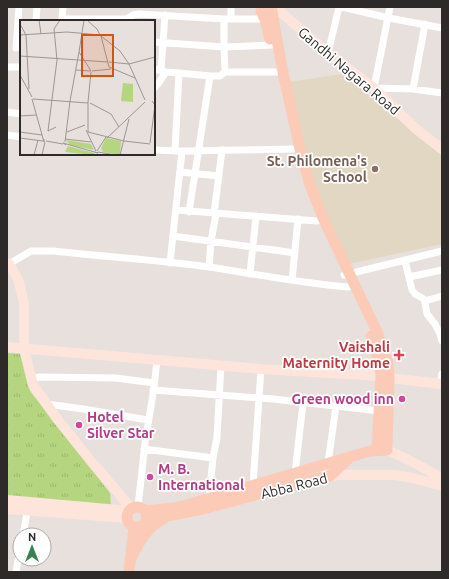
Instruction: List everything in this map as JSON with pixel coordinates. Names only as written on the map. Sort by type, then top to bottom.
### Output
[{"type":"main road","points":[[267,10],[277,72],[302,185],[317,221],[378,334],[388,363],[380,411],[382,450]]},
{"type":"main road","points":[[267,10],[274,24],[300,149],[310,185],[347,275],[348,287],[352,297],[371,336],[385,377],[382,450]]},
{"type":"main road","points":[[129,572],[136,515],[179,507],[370,451],[382,450]]},
{"type":"main road","points":[[330,476],[350,457]]},
{"type":"main road","name":"Abba Road","points":[[136,515],[174,515],[203,509],[330,476]]},
{"type":"main road","points":[[130,560],[144,535],[152,526],[162,519],[174,515]]},
{"type":"street","points":[[16,48],[19,7]]},
{"type":"street","points":[[36,7],[36,20]]},
{"type":"street","points":[[63,7],[62,20],[130,19],[133,15],[139,14],[228,19],[267,10]]},
{"type":"street","points":[[225,72],[224,47],[231,7]]},
{"type":"street","points":[[328,53],[339,7]]},
{"type":"street","points":[[342,7],[442,28]]},
{"type":"street","points":[[390,7],[374,88],[413,89],[442,93]]},
{"type":"street","name":"Gandhi Nagara Road","points":[[267,10],[374,88],[416,129],[442,148]]},
{"type":"street","points":[[155,87],[158,84],[160,71],[165,15]]},
{"type":"street","points":[[413,89],[425,24]]},
{"type":"street","points":[[155,42],[224,47],[272,45]]},
{"type":"street","points":[[7,67],[20,67]]},
{"type":"street","points":[[160,71],[210,76],[220,76],[225,72],[277,72]]},
{"type":"street","points":[[170,263],[180,172],[179,73]]},
{"type":"street","points":[[189,212],[210,76]]},
{"type":"street","points":[[7,112],[20,114]]},
{"type":"street","points":[[7,135],[20,137]]},
{"type":"street","points":[[155,150],[294,149]]},
{"type":"street","points":[[209,267],[222,150]]},
{"type":"street","points":[[180,172],[219,176]]},
{"type":"street","points":[[176,210],[317,221]]},
{"type":"street","points":[[250,274],[256,216]]},
{"type":"street","points":[[292,280],[298,219]]},
{"type":"street","points":[[173,236],[295,253]]},
{"type":"street","points":[[136,515],[58,420],[33,385],[24,349],[24,303],[18,279],[8,263],[31,251],[54,251],[209,267],[348,287]]},
{"type":"street","points":[[347,275],[442,251]]},
{"type":"street","points":[[405,261],[412,290],[425,301],[427,314],[436,324],[442,341]]},
{"type":"street","points":[[409,277],[442,270]]},
{"type":"street","points":[[425,301],[442,296]]},
{"type":"street","points":[[7,347],[221,366],[441,381]]},
{"type":"street","points":[[136,515],[148,420],[154,387],[156,360]]},
{"type":"street","points":[[209,498],[213,458],[217,437],[221,366]]},
{"type":"street","points":[[253,485],[261,369]]},
{"type":"street","points":[[32,379],[40,377],[116,378],[154,387],[380,411]]},
{"type":"street","points":[[296,473],[303,403]]},
{"type":"street","points":[[47,404],[148,420]]},
{"type":"street","points":[[328,463],[336,406]]},
{"type":"street","points":[[144,449],[213,458]]},
{"type":"street","points":[[382,450],[402,456],[442,480]]},
{"type":"street","name":"Abba Road","points":[[330,476],[395,475],[442,486]]},
{"type":"street","points":[[7,500],[28,506],[136,515]]},
{"type":"street","points":[[7,509],[28,506]]},
{"type":"street","points":[[24,527],[28,506]]},
{"type":"shaded area","name":"St. Philomena's School","points":[[343,74],[442,156],[442,244],[348,264],[312,181],[289,82]]},
{"type":"green space","points":[[7,353],[21,354],[30,391],[110,493],[111,506],[7,498]]},
{"type":"place","name":"St. Philomena's School","points":[[375,169]]},
{"type":"place","name":"Vaishali Maternity Home","points":[[399,355]]},
{"type":"place","name":"Green wood inn","points":[[402,399]]},
{"type":"place","name":"Hotel Silver Star","points":[[79,425]]},
{"type":"place","name":"M. B. International","points":[[150,477]]}]
